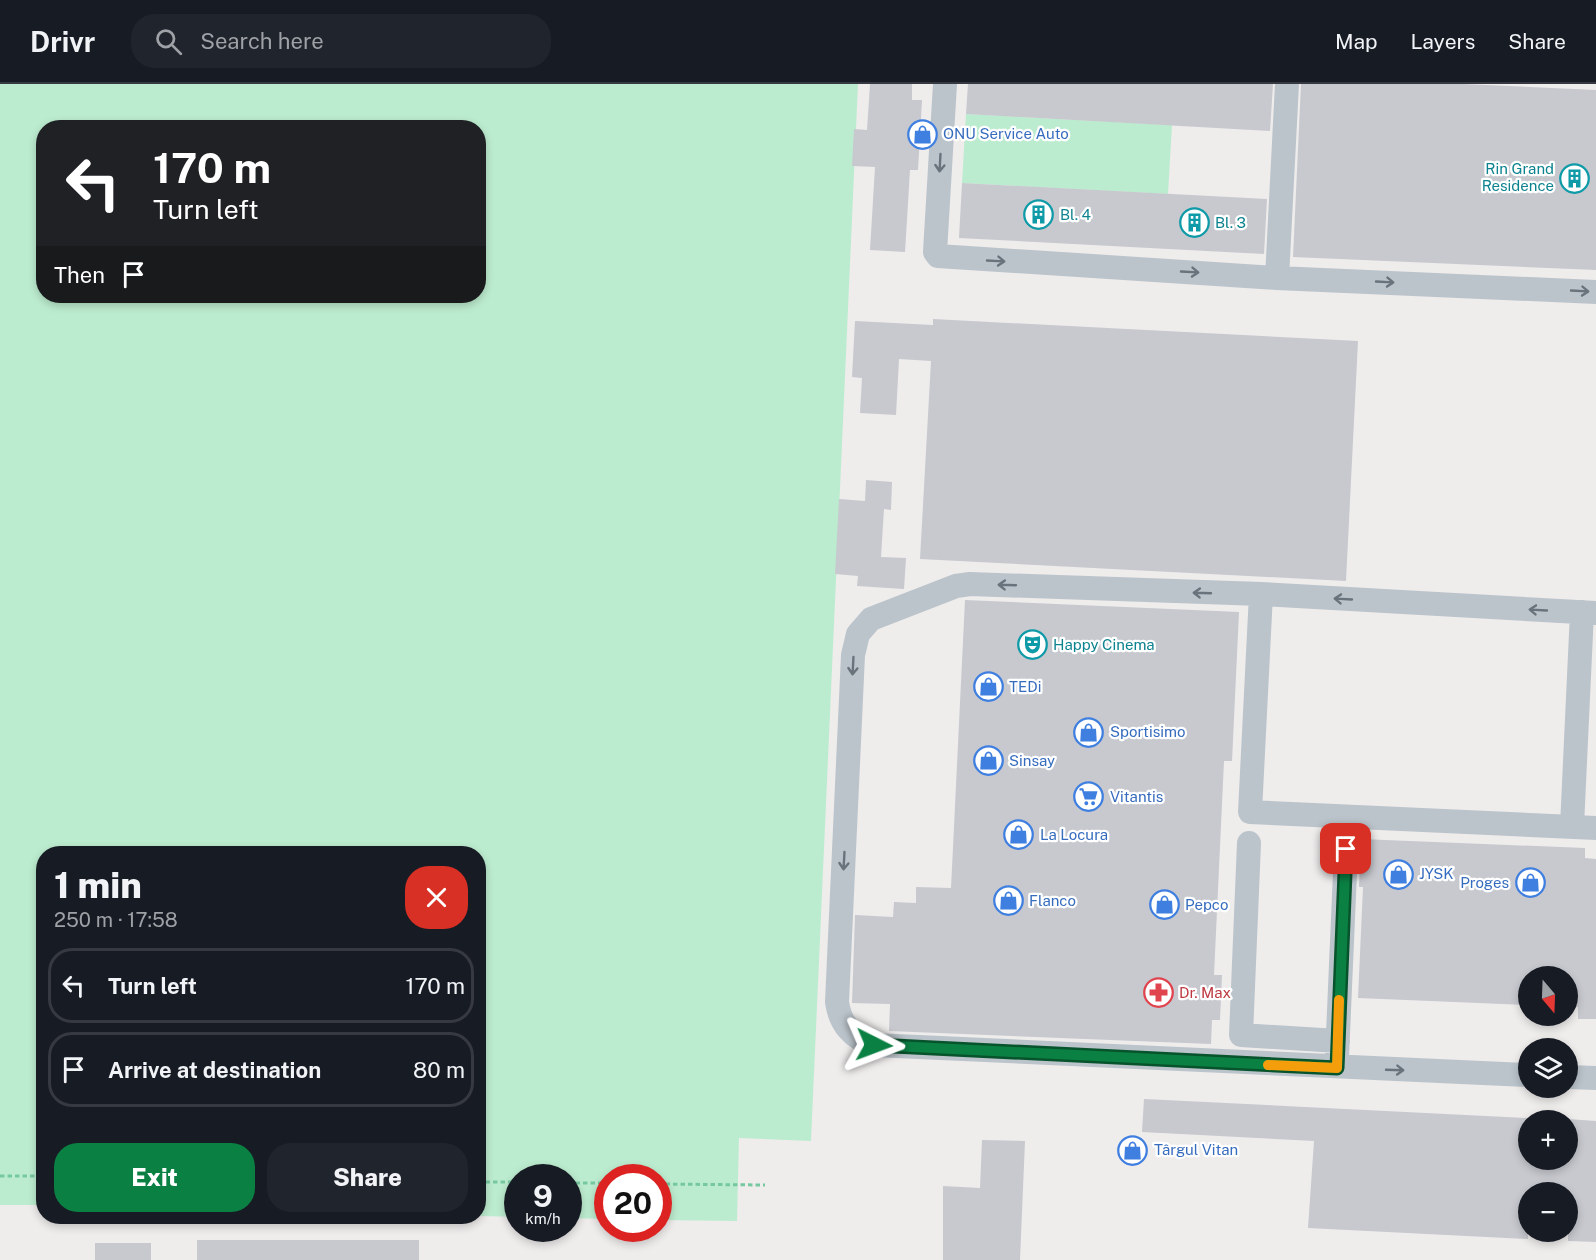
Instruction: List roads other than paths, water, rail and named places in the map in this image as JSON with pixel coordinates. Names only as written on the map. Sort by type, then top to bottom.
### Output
[{"type":"lane","points":[[945,84],[935,252],[938,256],[1277,278],[1596,292]]},
{"type":"lane","points":[[1277,278],[1287,84]]},
{"type":"lane","points":[[1250,830],[1346,834],[1584,827],[1589,613],[1261,594],[970,584],[956,586],[871,619],[858,634],[853,655],[838,1009],[842,1020],[855,1036],[874,1045],[1518,1075]]},
{"type":"lane","points":[[1261,594],[1241,1035],[1338,1041]]},
{"type":"lane","points":[[1337,1068],[1346,834]]},
{"type":"lane","points":[[1578,1077],[1596,1078]]},
{"type":"place","name":"ONU Service Auto","points":[[922,134]]},
{"type":"place","name":"Rin Grand Residence","points":[[1575,178]]},
{"type":"place","name":"Bl. 4","points":[[1039,215]]},
{"type":"place","name":"Bl. 3","points":[[1194,223]]},
{"type":"place","name":"Happy Cinema","points":[[1032,645]]},
{"type":"place","name":"TEDi","points":[[988,687]]},
{"type":"place","name":"Sportisimo","points":[[1089,732]]},
{"type":"place","name":"Sinsay","points":[[988,761]]},
{"type":"place","name":"Vitantis","points":[[1089,797]]},
{"type":"place","name":"La Locura","points":[[1019,835]]},
{"type":"place","name":"JYSK","points":[[1398,874]]},
{"type":"place","name":"Proges","points":[[1530,883]]},
{"type":"place","name":"Flanco","points":[[1008,901]]},
{"type":"place","name":"Pepco","points":[[1164,905]]},
{"type":"place","name":"Dr. Max","points":[[1158,993]]},
{"type":"place","name":"Târgul Vitan","points":[[1133,1150]]}]
